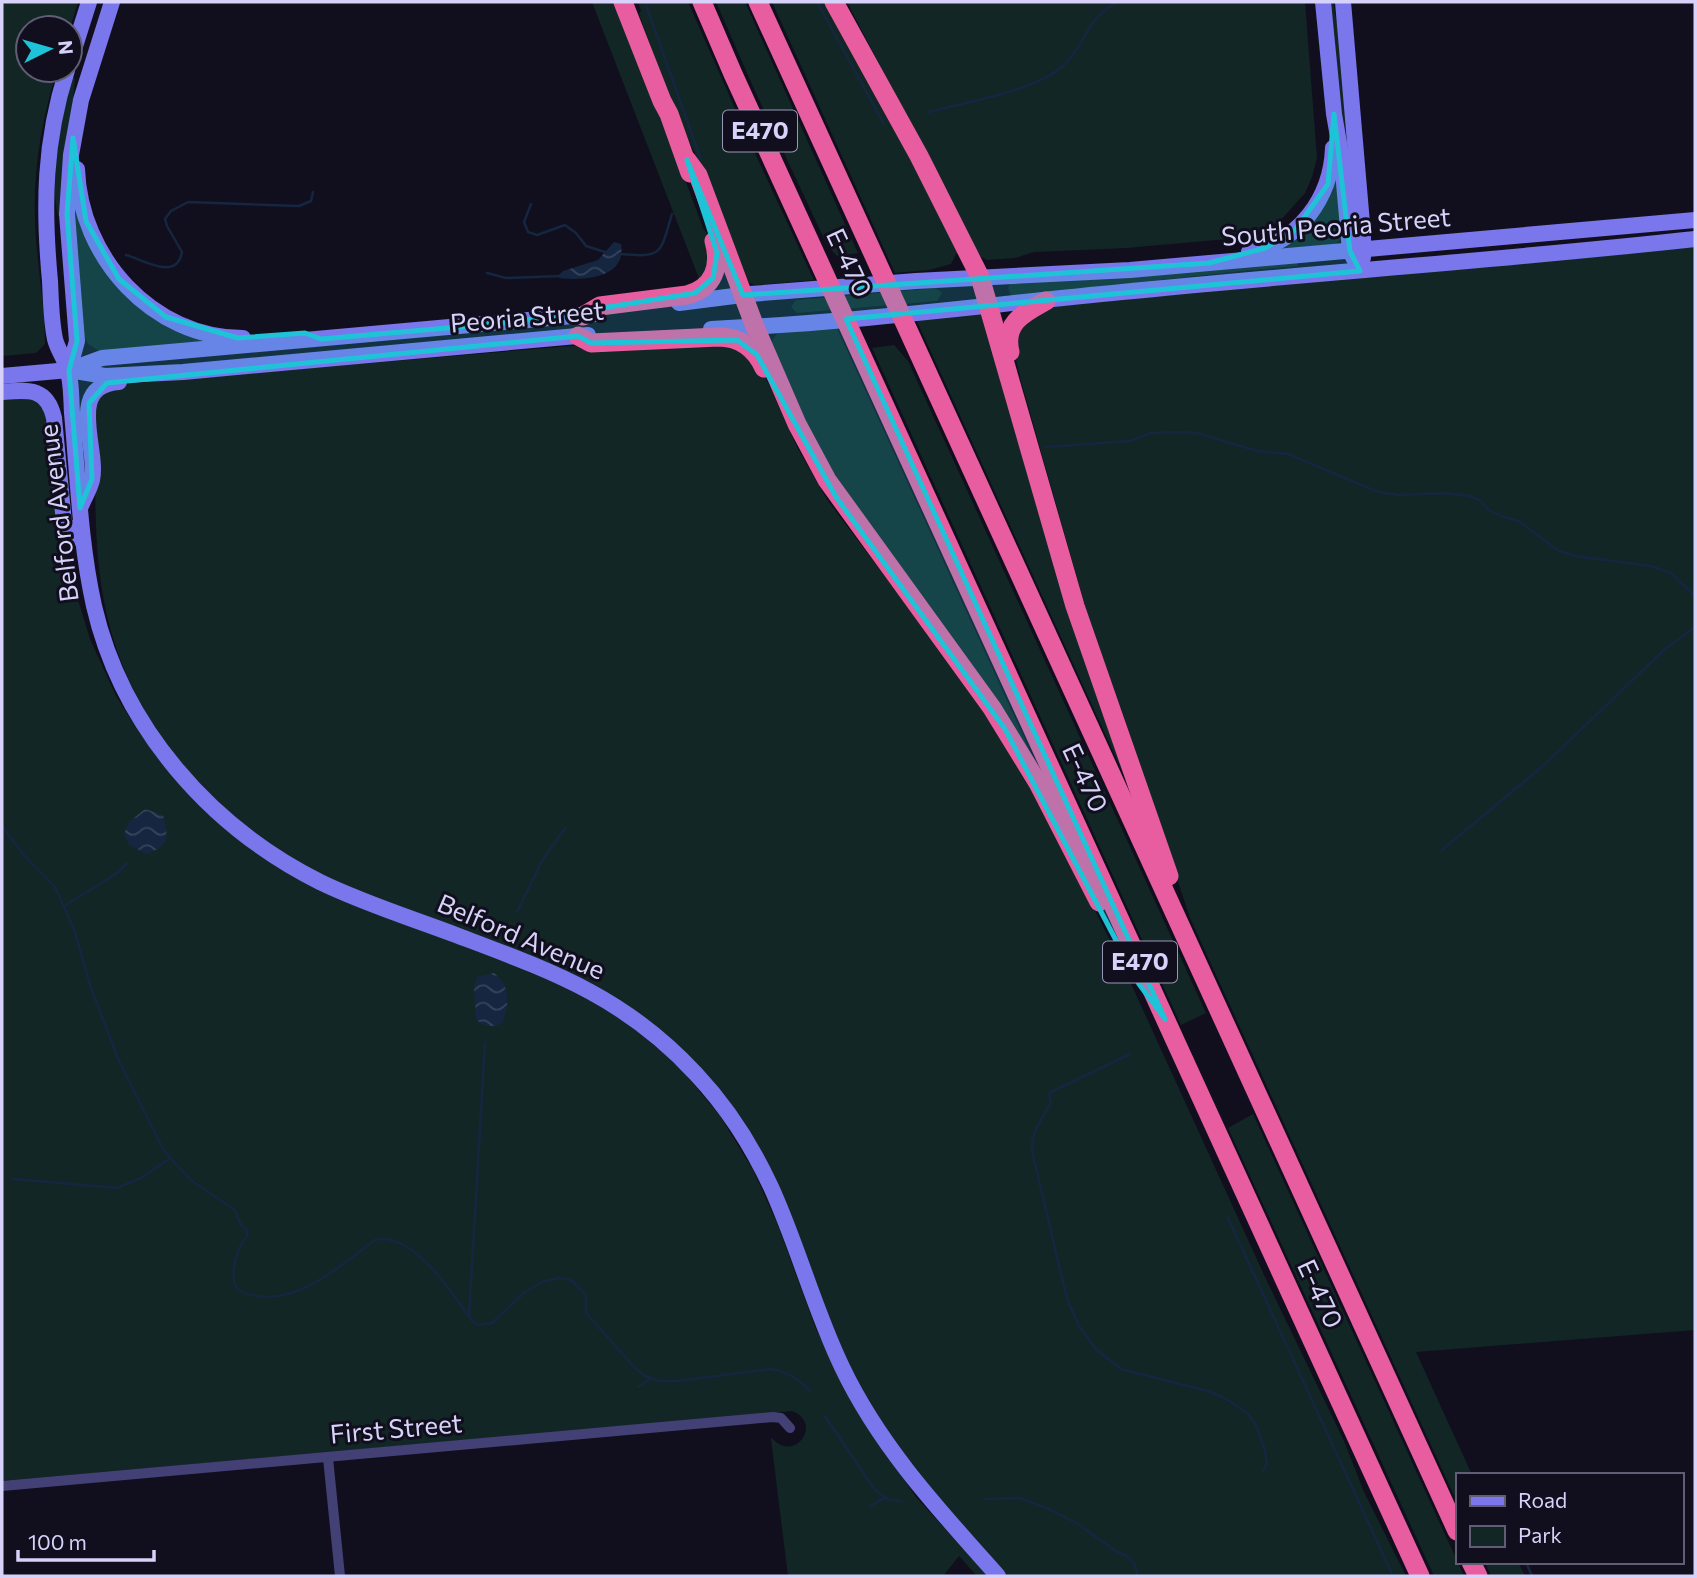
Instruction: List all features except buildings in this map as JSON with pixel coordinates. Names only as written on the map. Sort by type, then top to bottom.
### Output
[{"type":"highway","points":[[583,316],[600,306],[687,295],[699,291],[711,281],[717,265],[716,249],[687,160],[623,2]]},
{"type":"highway","points":[[629,2],[666,99],[669,114]]},
{"type":"highway","name":"E-470","points":[[702,2],[1420,1576]]},
{"type":"highway","name":"E-470","points":[[758,2],[1456,1529]]},
{"type":"highway","points":[[835,2],[867,65],[876,76]]},
{"type":"highway","points":[[841,2],[876,76],[980,277],[1075,606],[1149,814],[1199,966]]},
{"type":"highway","points":[[687,160],[698,176],[755,327],[797,424],[836,497],[981,692],[1005,729],[1038,783],[1139,984],[1165,1019]]},
{"type":"highway","points":[[1014,390],[1016,373],[1009,333],[1020,316],[1046,301]]},
{"type":"highway","points":[[578,336],[591,343],[722,336],[737,340],[749,346],[757,355],[778,398],[797,424]]},
{"type":"main road","name":"Belford Avenue","points":[[112,2],[73,138],[67,214],[77,341],[69,370],[83,542],[97,619],[120,684],[144,726],[169,761],[225,820],[279,859],[326,885],[536,964],[583,986],[655,1035],[705,1084],[732,1118],[761,1165],[778,1202],[827,1335],[863,1406],[911,1477],[998,1576]]},
{"type":"main road","points":[[1323,2],[1334,114],[1360,271]]},
{"type":"main road","points":[[1343,2],[1357,250]]},
{"type":"main road","name":"Belford Avenue","points":[[64,84],[50,143],[44,218],[55,341],[69,370]]},
{"type":"main road","points":[[1209,263],[1225,254],[1256,250],[1274,243],[1295,230],[1311,213],[1322,197],[1329,179],[1334,114]]},
{"type":"main road","points":[[73,138],[78,152],[78,189],[89,229],[114,273],[144,303],[177,323],[215,335],[245,338],[305,333],[321,339]]},
{"type":"main road","name":"South Peoria Street","points":[[980,277],[1122,271],[1695,220]]},
{"type":"main road","name":"South Peoria Street","points":[[990,306],[1695,239]]},
{"type":"main road","name":"Peoria Street","points":[[69,370],[102,358],[583,316],[743,295],[980,277]]},
{"type":"main road","name":"Peoria Street","points":[[2,376],[69,370],[105,376],[183,372],[578,336],[755,327],[990,306]]},
{"type":"main road","points":[[80,508],[92,479],[87,415],[93,394],[107,383],[167,378],[183,372]]},
{"type":"main road","points":[[2,392],[30,390],[40,394],[50,406],[54,418],[64,523],[83,542]]},
{"type":"street","name":"First Street","points":[[2,1486],[773,1417],[781,1418],[790,1428]]},
{"type":"street","points":[[328,1458],[340,1576]]},
{"type":"highlighted area","points":[[1334,114],[1350,251],[1360,271],[846,319],[1165,1019],[1139,984],[1005,729],[836,497],[757,355],[737,340],[591,343],[578,336],[107,383],[89,403],[92,479],[80,508],[69,370],[77,341],[67,214],[73,138],[86,221],[119,279],[166,317],[238,338],[305,333],[321,339],[515,322],[695,293],[713,278],[717,253],[687,160],[743,295],[1130,270],[1209,263],[1265,248],[1295,230],[1328,184]]},
{"type":"green space","points":[[2,2],[78,2],[74,14],[14,14],[14,84],[53,84],[43,126],[35,182],[36,235],[45,344],[36,353],[2,356]]},
{"type":"green space","points":[[592,2],[619,2],[703,228],[709,236],[714,255],[700,281]]},
{"type":"green space","points":[[638,2],[688,2],[814,280],[755,285],[749,283],[702,168],[676,115],[639,14],[641,11]]},
{"type":"green space","points":[[716,2],[745,2],[858,253],[837,256],[827,245]]},
{"type":"green space","points":[[772,2],[830,2],[959,253],[951,264],[929,270],[895,273]]},
{"type":"green space","points":[[847,2],[1305,2],[1317,158],[1312,177],[1305,193],[1280,221],[1239,238],[1126,248],[1034,252],[1015,258],[987,260],[980,256],[967,233]]},
{"type":"green space","points":[[1329,2],[1333,2],[1341,47],[1355,203],[1339,115]]},
{"type":"green space","points":[[69,84],[74,84],[62,216],[58,216],[54,180],[59,129]]},
{"type":"green space","points":[[1336,173],[1342,238],[1334,245],[1273,251]]},
{"type":"green space","points":[[74,202],[100,261],[208,342],[101,352],[88,344],[82,333]]},
{"type":"green space","points":[[1695,246],[1695,1330],[1416,1352],[1471,1473],[1456,1473],[1456,1500],[1190,918],[1087,613],[1015,355],[1019,326],[1053,307]]},
{"type":"green space","points":[[1297,261],[1298,266],[1011,296],[1008,288],[1011,283]]},
{"type":"green space","points":[[936,288],[942,293],[937,301],[797,313],[791,307],[796,300]]},
{"type":"green space","points":[[979,314],[984,316],[1128,784],[916,319]]},
{"type":"green space","points":[[836,326],[1037,766],[821,458],[771,342],[778,332]]},
{"type":"green space","points":[[717,339],[730,342],[764,374],[798,449],[828,501],[953,666],[1026,774],[1122,964],[1265,1277],[1344,1441],[1364,1492],[1406,1576],[1007,1576],[927,1487],[867,1398],[835,1337],[774,1178],[632,1009],[595,985],[562,969],[356,891],[297,862],[258,836],[221,806],[189,772],[160,735],[136,695],[118,652],[105,606],[98,555],[94,400],[112,385],[571,346]]},
{"type":"green space","points":[[894,345],[908,361],[1206,1013],[1181,1025],[872,348]]},
{"type":"green space","points":[[2,395],[31,395],[48,414],[60,541],[90,639],[116,696],[166,768],[217,822],[286,872],[539,974],[595,1002],[633,1027],[682,1070],[720,1116],[753,1170],[777,1223],[816,1329],[858,1413],[916,1497],[988,1576],[977,1576],[959,1556],[943,1576],[788,1576],[771,1439],[780,1445],[789,1446],[802,1439],[806,1432],[805,1424],[801,1417],[792,1411],[2,1481]]},
{"type":"green space","points":[[1253,1114],[1456,1558],[1456,1564],[1464,1576],[1434,1576],[1228,1128]]},
{"type":"green space","points":[[1486,1564],[1519,1564],[1525,1576],[1491,1576]]},
{"type":"water","points":[[614,242],[621,244],[621,255],[611,270],[591,278],[559,278],[563,271],[598,260]]},
{"type":"water","points":[[145,809],[163,815],[166,828],[164,843],[147,854],[129,845],[124,834],[129,822]]},
{"type":"water","points":[[494,973],[506,989],[507,1002],[502,1023],[488,1026],[476,1019],[474,987],[477,977]]},
{"type":"waterway","points":[[645,2],[701,160]]},
{"type":"waterway","points":[[817,2],[884,124]]},
{"type":"waterway","points":[[929,112],[999,95],[1051,75],[1071,58],[1100,15],[1118,2]]},
{"type":"waterway","points":[[126,255],[166,267],[179,261],[182,252],[165,219],[171,211],[188,202],[299,206],[311,201],[313,192]]},
{"type":"waterway","points":[[531,204],[524,222],[528,232],[537,235],[565,225],[576,233],[586,246],[608,253]]},
{"type":"waterway","points":[[621,254],[645,255],[658,250],[672,214]]},
{"type":"waterway","points":[[487,273],[506,278],[560,276]]},
{"type":"waterway","points":[[1045,447],[1130,441],[1151,433],[1197,433],[1257,451],[1288,454],[1378,492],[1470,496],[1481,501],[1489,510],[1519,521],[1557,550],[1575,556],[1651,566],[1671,573],[1695,596]]},
{"type":"waterway","points":[[1442,850],[1544,765],[1665,649],[1695,627]]},
{"type":"waterway","points":[[2,826],[24,855],[55,887],[74,929],[91,988],[119,1061],[164,1151],[192,1181],[235,1210],[241,1225],[247,1230],[234,1270],[238,1290],[257,1296],[275,1297],[294,1292],[329,1274],[375,1240],[389,1240],[404,1245],[418,1255],[444,1282],[473,1322],[479,1325],[492,1323],[525,1292],[542,1282],[559,1278],[571,1280],[586,1298],[586,1313],[645,1376],[659,1381],[678,1381],[770,1369],[792,1376],[810,1391]]},
{"type":"waterway","points":[[517,912],[542,861],[565,828]]},
{"type":"waterway","points":[[64,906],[116,874],[127,863]]},
{"type":"waterway","points":[[469,1316],[485,1043]]},
{"type":"waterway","points":[[1130,1054],[1051,1092],[1051,1103],[1033,1138],[1032,1151],[1067,1299],[1079,1326],[1096,1349],[1121,1369],[1211,1392],[1247,1413],[1255,1423],[1265,1450],[1267,1463],[1263,1471]]},
{"type":"waterway","points":[[13,1179],[117,1188],[141,1178],[169,1159]]},
{"type":"waterway","points":[[1228,1218],[1393,1576]]},
{"type":"waterway","points":[[638,1387],[650,1379]]},
{"type":"waterway","points":[[824,1415],[875,1490],[889,1500],[902,1501]]},
{"type":"waterway","points":[[870,1506],[885,1498]]},
{"type":"waterway","points":[[985,1499],[1020,1498],[1049,1509],[1078,1524],[1117,1552],[1127,1556],[1134,1563],[1138,1576]]},
{"type":"waterway","points":[[1527,1564],[1532,1576]]}]
